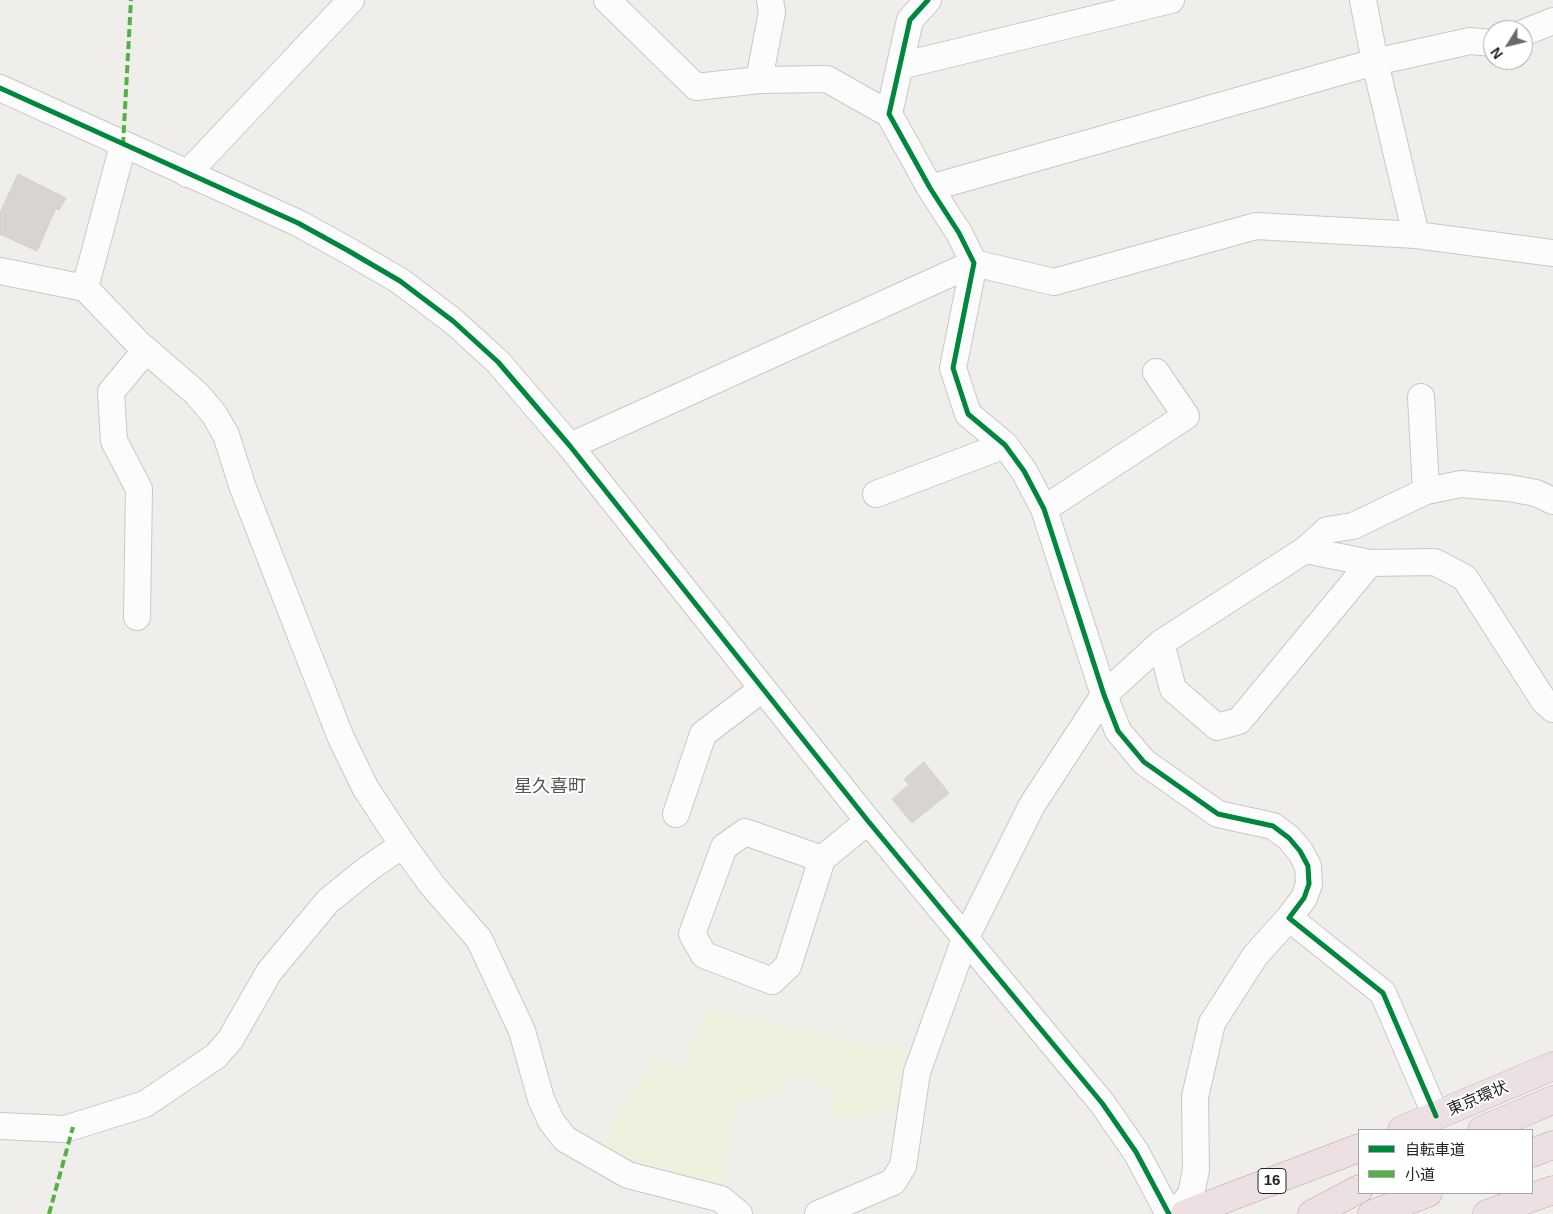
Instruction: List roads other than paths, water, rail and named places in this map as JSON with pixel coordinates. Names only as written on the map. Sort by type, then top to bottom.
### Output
[{"type":"highway","name":"東京環状","points":[[1404,1129],[1553,1066]]},
{"type":"highway","points":[[1484,1129],[1553,1100]]},
{"type":"highway","points":[[1533,1153],[1553,1145]]},
{"type":"highway","name":"16","points":[[1185,1214],[1358,1148]]},
{"type":"highway","points":[[1312,1214],[1358,1190]]},
{"type":"highway","points":[[1487,1214],[1553,1190]]},
{"type":"highway","points":[[1372,1214],[1425,1194]]},
{"type":"street","points":[[187,174],[351,0]]},
{"type":"street","points":[[607,0],[696,87],[758,80],[828,79],[889,114],[930,188],[959,233],[974,263],[953,368],[968,414],[1005,445],[1024,471],[1044,510],[1104,695],[1118,731],[1144,762],[1218,814],[1273,826],[1290,838],[1308,866],[1309,884],[1304,898],[1255,956],[1212,1023],[1195,1097],[1196,1170],[1191,1194],[1176,1214]]},
{"type":"street","points":[[758,80],[772,12],[770,0]]},
{"type":"street","points":[[889,114],[900,66],[909,10],[928,0]]},
{"type":"street","points":[[900,66],[1171,0]]},
{"type":"street","points":[[1363,0],[1375,62],[1416,236]]},
{"type":"street","points":[[1533,29],[1553,21]]},
{"type":"street","points":[[930,188],[1375,62],[1470,41],[1483,42]]},
{"type":"street","points":[[0,88],[298,223],[400,281],[453,321],[498,362],[570,446],[868,821],[1102,1104],[1136,1152],[1169,1214]]},
{"type":"street","points":[[85,288],[123,145]]},
{"type":"street","points":[[570,446],[974,263],[1054,282],[1256,226],[1416,236],[1553,253]]},
{"type":"street","points":[[0,272],[85,288],[146,350],[197,394],[214,414],[226,435],[247,498],[341,738],[366,789],[403,845],[432,885],[479,939],[522,1031],[540,1100],[551,1121],[565,1139],[628,1175],[721,1199],[739,1214]]},
{"type":"street","points":[[136,617],[139,489],[114,441],[111,392],[146,350]]},
{"type":"street","points":[[1044,510],[1186,416],[1156,372]]},
{"type":"street","points":[[1421,397],[1426,491]]},
{"type":"street","points":[[876,494],[1005,445]]},
{"type":"street","points":[[818,1214],[893,1182],[903,1166],[916,1072],[965,939],[1032,805],[1104,695],[1161,643],[1305,550],[1328,530],[1353,526],[1426,491],[1461,484],[1509,488],[1536,493],[1553,501]]},
{"type":"street","points":[[1305,550],[1370,563],[1435,562],[1465,578],[1544,701],[1553,709]]},
{"type":"street","points":[[1161,643],[1173,689],[1217,727],[1239,721],[1370,563]]},
{"type":"street","points":[[676,814],[704,734],[762,689]]},
{"type":"street","points":[[822,859],[745,832],[724,847],[692,934],[704,955],[772,981],[788,966],[822,859],[868,821]]},
{"type":"street","points":[[0,1126],[65,1129],[145,1104],[216,1056],[230,1040],[269,972],[328,900],[369,868],[403,845]]},
{"type":"street","points":[[1289,918],[1384,993],[1436,1116]]},
{"type":"district","name":"星久喜町","points":[[550,787]]}]
